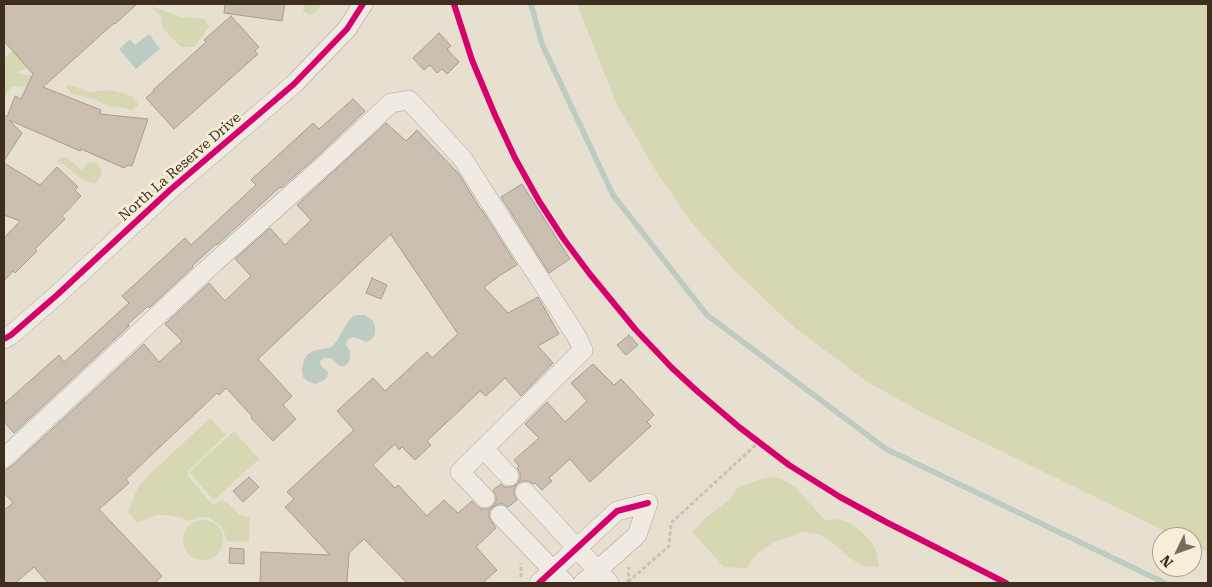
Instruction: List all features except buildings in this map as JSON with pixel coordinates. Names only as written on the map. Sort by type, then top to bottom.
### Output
[{"type":"street","name":"North La Reserve Drive","points":[[4,339],[57,295],[170,190],[294,84],[347,29],[363,4]]},
{"type":"street","points":[[4,458],[200,276],[391,103],[409,100],[462,158],[576,336],[583,350],[460,472],[485,498]]},
{"type":"street","points":[[484,449],[509,476]]},
{"type":"street","points":[[525,492],[577,548],[596,579],[637,534],[648,503],[617,511],[577,548],[559,577],[539,583]]},
{"type":"street","points":[[516,531],[540,509]]},
{"type":"street","points":[[500,515],[559,577]]},
{"type":"path","points":[[752,437],[766,448]]},
{"type":"path","points":[[628,582],[669,546],[671,523],[759,442]]},
{"type":"green space","points":[[304,4],[321,4],[315,13],[309,15],[303,11]]},
{"type":"green space","points":[[577,4],[1208,4],[1208,552],[1202,549],[1202,527],[1157,527],[921,412],[866,381],[795,328],[732,268],[692,223],[659,176],[616,103]]},
{"type":"green space","points":[[150,6],[181,17],[205,19],[209,27],[194,47],[181,47],[163,29],[161,16]]},
{"type":"green space","points":[[14,50],[27,68],[16,73],[34,76],[27,86],[11,87],[4,98],[4,58]]},
{"type":"green space","points":[[68,84],[89,92],[111,90],[132,96],[139,105],[132,110],[113,106],[109,107],[95,99],[72,94],[66,87]]},
{"type":"green space","points":[[66,157],[82,170],[87,163],[97,162],[102,173],[98,181],[94,184],[86,181],[57,162],[59,158]]},
{"type":"green space","points":[[210,418],[226,435],[188,471],[187,475],[211,503],[215,504],[221,500],[229,504],[240,515],[250,518],[249,542],[227,541],[220,525],[208,517],[199,517],[188,521],[169,515],[156,515],[137,523],[128,512],[138,487]]},
{"type":"green space","points":[[234,431],[259,459],[214,500],[189,472]]},
{"type":"green space","points":[[763,478],[780,478],[796,488],[824,519],[840,519],[851,524],[864,534],[876,551],[879,567],[862,566],[828,539],[817,534],[802,532],[773,543],[758,553],[747,568],[724,567],[692,532],[703,520],[731,498],[739,487]]},
{"type":"green space","points":[[207,520],[214,523],[220,529],[223,540],[222,548],[214,557],[207,560],[199,560],[192,557],[184,548],[183,536],[186,529],[195,521]]},
{"type":"shaded area","points":[[149,34],[160,49],[136,69],[119,49],[130,39],[135,45]]},
{"type":"shaded area","points":[[365,315],[373,321],[375,334],[371,340],[366,342],[354,337],[348,339],[346,345],[350,351],[350,357],[348,363],[344,366],[339,366],[331,358],[324,358],[320,361],[321,366],[328,372],[327,378],[316,384],[309,382],[303,377],[302,369],[308,354],[331,347],[353,316]]},
{"type":"waterway","points":[[531,4],[542,44],[613,195],[707,315],[886,449],[1165,583]]},
{"type":"cycle path","points":[[4,339],[57,295],[170,190],[294,84],[347,29],[363,4]]},
{"type":"cycle path","points":[[454,4],[472,60],[495,115],[515,158],[539,201],[589,273],[635,329],[672,368],[739,427],[789,465],[840,497],[1006,583]]},
{"type":"cycle path","points":[[539,583],[617,511],[648,503]]}]
